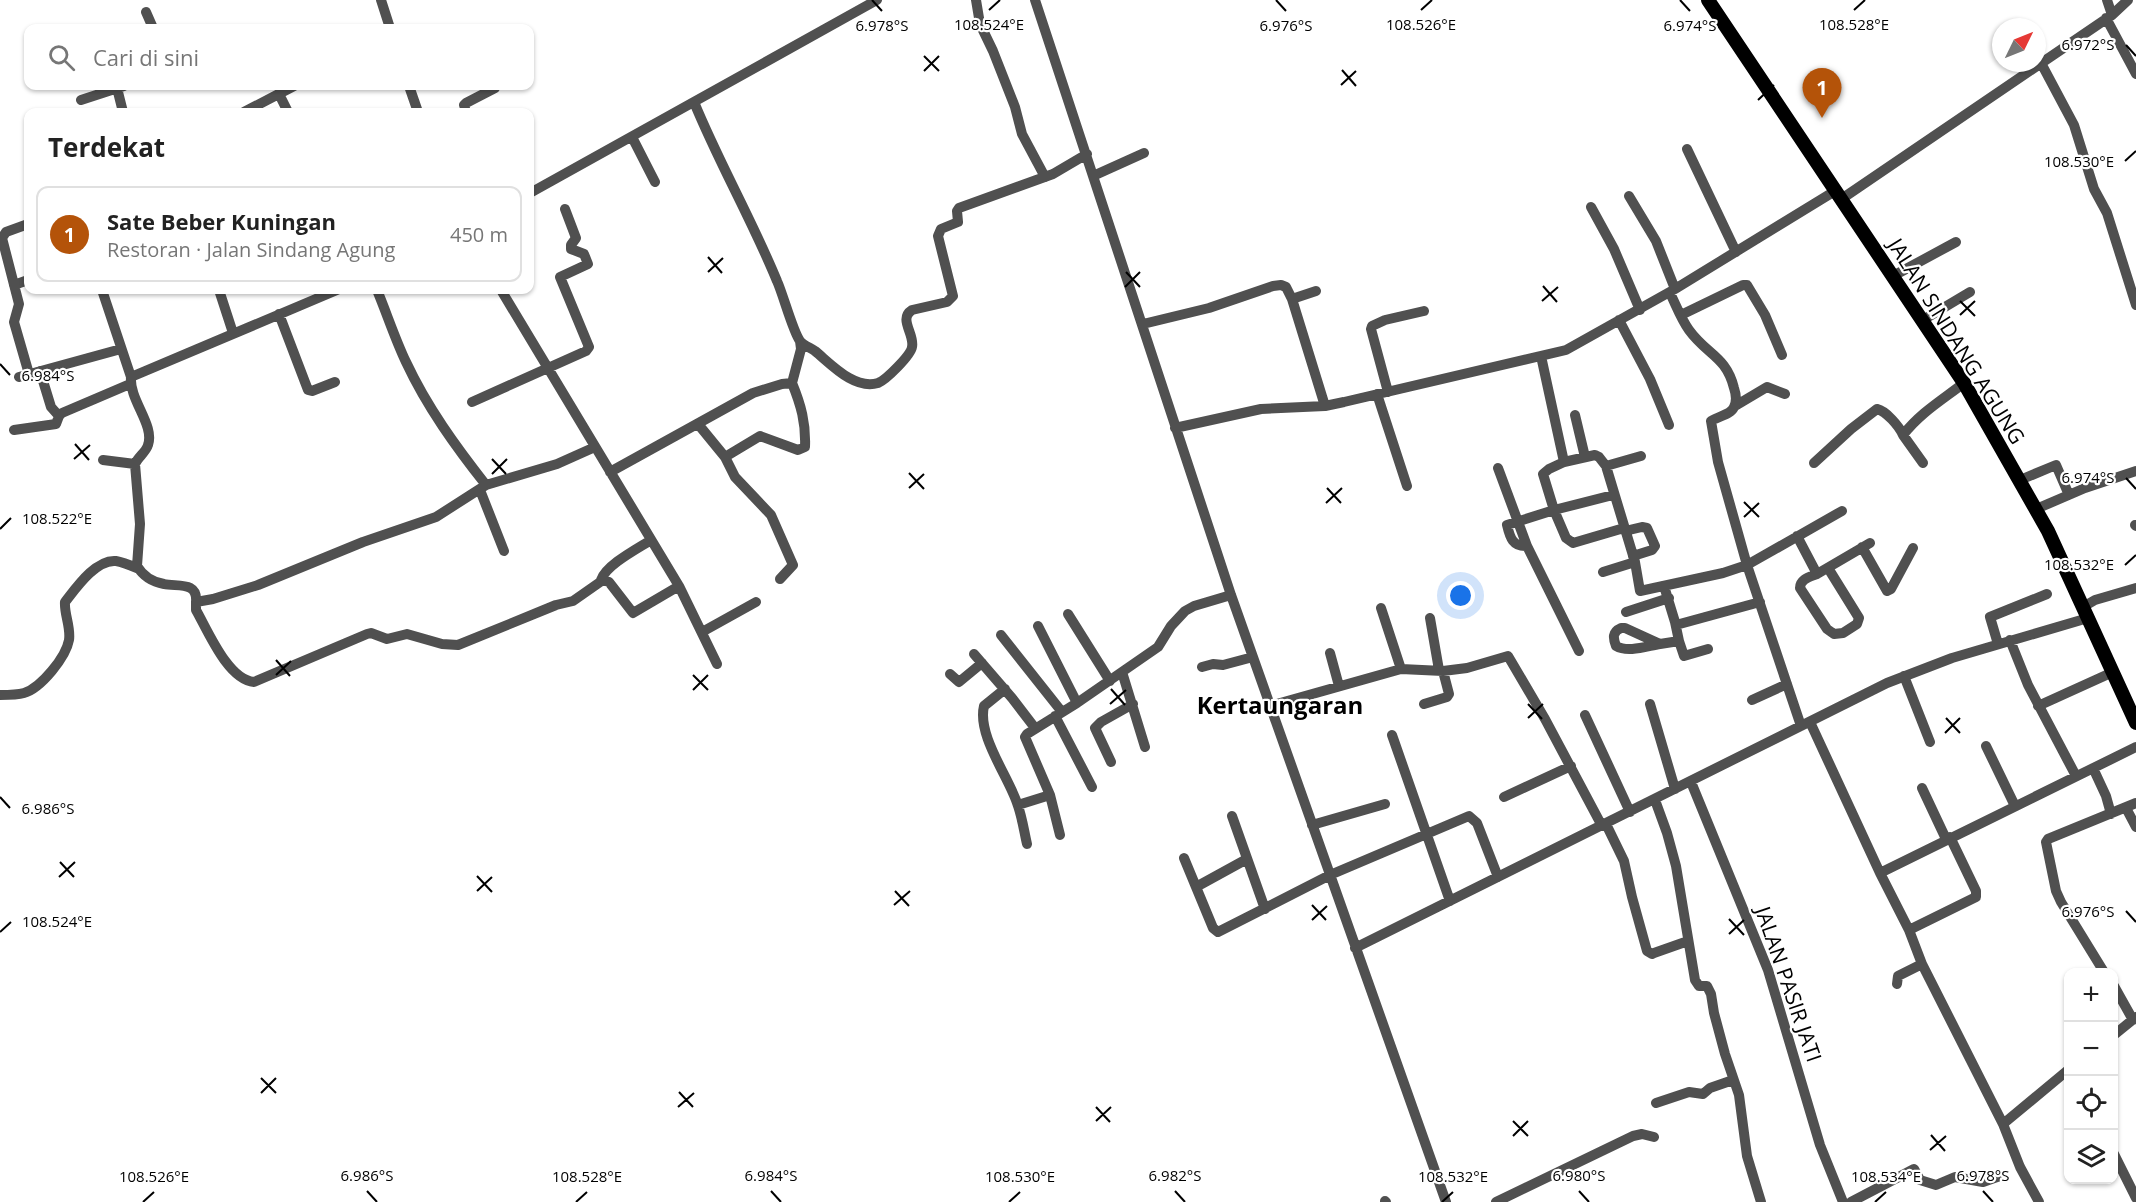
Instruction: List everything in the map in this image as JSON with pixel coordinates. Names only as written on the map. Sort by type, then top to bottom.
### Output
[{"type":"main road","name":"JALAN SINDANG AGUNG","points":[[1708,0],[1964,383],[2036,509],[2136,723]]},
{"type":"street","points":[[381,0],[389,24]]},
{"type":"street","points":[[534,191],[876,0]]},
{"type":"street","points":[[976,0],[980,24],[1015,107],[1022,134],[1045,177]]},
{"type":"street","points":[[1035,0],[1231,595],[1446,1202]]},
{"type":"street","points":[[2107,0],[2109,17],[2136,74]]},
{"type":"street","points":[[2046,60],[2109,17],[2128,0]]},
{"type":"street","points":[[146,12],[151,24]]},
{"type":"street","points":[[1175,428],[1261,409],[1325,406],[1575,346],[1838,195],[2027,72]]},
{"type":"street","points":[[2046,72],[2074,125],[2094,189],[2107,213],[2134,290],[2136,305]]},
{"type":"street","points":[[81,100],[111,90]]},
{"type":"street","points":[[120,90],[123,108]]},
{"type":"street","points":[[252,108],[286,90]]},
{"type":"street","points":[[410,90],[417,108]]},
{"type":"street","points":[[465,108],[466,103],[490,90]]},
{"type":"street","points":[[279,94],[286,108]]},
{"type":"street","points":[[694,102],[777,280],[801,349],[792,383],[803,408],[805,447],[798,450],[760,436],[725,457]]},
{"type":"street","points":[[632,137],[655,182]]},
{"type":"street","points":[[1687,148],[1736,252]]},
{"type":"street","points":[[1093,176],[1144,153]]},
{"type":"street","points":[[800,341],[849,379],[870,384],[881,381],[911,351],[913,341],[906,318],[907,313],[947,302],[953,296],[938,236],[939,230],[958,222],[959,208],[1045,177],[1087,154]]},
{"type":"street","points":[[1629,196],[1656,240],[1681,315],[1697,340],[1727,367],[1735,393],[1735,406]]},
{"type":"street","points":[[1591,207],[1606,232],[1640,310]]},
{"type":"street","points":[[472,402],[586,351],[589,347],[560,277],[588,264],[584,254],[571,249],[576,237],[565,209]]},
{"type":"street","points":[[24,225],[2,235],[19,304],[14,322],[29,374],[59,416]]},
{"type":"street","points":[[1893,276],[1956,242]]},
{"type":"street","points":[[14,285],[24,281]]},
{"type":"street","points":[[1143,324],[1209,308],[1281,285],[1286,287],[1292,299],[1325,406]]},
{"type":"street","points":[[1681,315],[1716,297],[1747,285],[1782,355]]},
{"type":"street","points":[[1292,299],[1316,291]]},
{"type":"street","points":[[1923,320],[1970,292]]},
{"type":"street","points":[[103,294],[150,437],[148,447],[135,464],[140,524],[140,543],[136,559],[139,569]]},
{"type":"street","points":[[220,294],[233,333]]},
{"type":"street","points":[[379,294],[406,362],[429,405],[483,488],[504,551]]},
{"type":"street","points":[[503,294],[679,586],[717,664]]},
{"type":"street","points":[[14,430],[55,424],[62,413],[233,333],[279,314],[310,295]]},
{"type":"street","points":[[1407,486],[1382,393],[1371,329],[1372,326],[1384,320],[1424,311]]},
{"type":"street","points":[[279,314],[308,390],[312,391],[335,382]]},
{"type":"street","points":[[1619,320],[1670,425]]},
{"type":"street","points":[[29,374],[121,348]]},
{"type":"street","points":[[1541,356],[1564,462]]},
{"type":"street","points":[[610,472],[635,456],[753,393],[792,383]]},
{"type":"street","points":[[1903,435],[1926,410],[1964,383]]},
{"type":"street","points":[[1785,394],[1767,387],[1735,406],[1730,412],[1710,422],[1718,462],[1747,565],[1787,684],[1805,724],[1909,930],[1922,964],[2003,1124],[2020,1167],[2039,1202]]},
{"type":"street","points":[[1814,463],[1876,409],[1881,410],[1900,428],[1923,463]]},
{"type":"street","points":[[1575,415],[1585,457]]},
{"type":"street","points":[[698,424],[725,457],[735,477],[769,513],[776,525],[793,565],[780,579]]},
{"type":"street","points":[[196,602],[258,585],[363,542],[436,517],[483,488],[557,464],[595,447]]},
{"type":"street","points":[[1603,572],[1634,559],[1652,550],[1655,546],[1647,528],[1642,527],[1624,530],[1573,543],[1566,538],[1554,510],[1543,474],[1564,462],[1595,455],[1606,466],[1613,495],[1624,530],[1634,559],[1644,606]]},
{"type":"street","points":[[1606,466],[1641,456]]},
{"type":"street","points":[[103,460],[135,464]]},
{"type":"street","points":[[2020,480],[2056,465],[2069,495]]},
{"type":"street","points":[[1497,468],[1508,525],[1527,546],[1579,651]]},
{"type":"street","points":[[2036,509],[2133,472]]},
{"type":"street","points":[[1508,525],[1613,495]]},
{"type":"street","points":[[1641,591],[1723,573],[1747,565],[1842,511]]},
{"type":"street","points":[[1797,536],[1817,574]]},
{"type":"street","points":[[0,695],[24,693],[32,689],[42,681],[62,657],[69,641],[64,602],[94,570],[103,564],[118,561],[139,569],[153,581],[193,589],[197,596],[196,610],[232,670],[246,681],[254,682],[367,633],[387,639],[407,634],[442,644],[464,644],[556,605],[573,601],[601,580],[605,572],[651,540]]},
{"type":"street","points":[[1828,568],[1859,618],[1857,624],[1838,635],[1830,632],[1800,588],[1802,582],[1866,545],[1887,591],[1891,589],[1913,548]]},
{"type":"street","points":[[601,580],[605,579],[609,582],[633,613],[679,586]]},
{"type":"street","points":[[1664,586],[1684,656],[1708,650]]},
{"type":"street","points":[[1355,948],[1904,676],[2085,613],[2095,600],[2136,588]]},
{"type":"street","points":[[1998,644],[1990,617],[2047,594]]},
{"type":"street","points":[[1060,835],[1050,795],[1025,737],[1027,734],[1077,703],[1158,647],[1171,626],[1185,610],[1231,595]]},
{"type":"street","points":[[1626,612],[1669,598]]},
{"type":"street","points":[[702,632],[756,602]]},
{"type":"street","points":[[1676,625],[1760,602]]},
{"type":"street","points":[[1381,608],[1401,669]]},
{"type":"street","points":[[1068,614],[1110,681]]},
{"type":"street","points":[[1424,704],[1447,697],[1449,694],[1441,671],[1430,618]]},
{"type":"street","points":[[1038,626],[1077,703]]},
{"type":"street","points":[[1001,635],[1058,714],[1092,786]]},
{"type":"street","points":[[2010,640],[2038,706],[2076,776]]},
{"type":"street","points":[[1660,644],[1679,641]]},
{"type":"street","points":[[1330,653],[1339,686]]},
{"type":"street","points":[[974,654],[1035,728]]},
{"type":"street","points":[[1270,706],[1401,669],[1441,671],[1467,668],[1508,656],[1624,861],[1647,951],[1654,953],[1688,941]]},
{"type":"street","points":[[1202,667],[1213,664],[1227,665],[1253,657]]},
{"type":"street","points":[[950,674],[959,682],[982,663]]},
{"type":"street","points":[[1122,672],[1145,747]]},
{"type":"street","points":[[2038,706],[2113,672]]},
{"type":"street","points":[[1904,676],[1930,742]]},
{"type":"street","points":[[1752,700],[1787,684]]},
{"type":"street","points":[[1005,689],[984,706],[983,714],[994,754],[1018,805],[1027,844]]},
{"type":"street","points":[[1111,762],[1095,728],[1101,722],[1133,704]]},
{"type":"street","points":[[1650,704],[1675,789]]},
{"type":"street","points":[[1586,715],[1630,812]]},
{"type":"street","points":[[1392,735],[1450,901]]},
{"type":"street","points":[[1986,746],[2015,806]]},
{"type":"street","points":[[1880,873],[2136,747]]},
{"type":"street","points":[[1504,797],[1571,766]]},
{"type":"street","points":[[2093,768],[2112,814]]},
{"type":"street","name":"JALAN PASIR JATI","points":[[1691,782],[1768,970],[1820,1145],[1843,1202]]},
{"type":"street","points":[[1909,930],[1976,897],[1976,891],[1922,788]]},
{"type":"street","points":[[1018,805],[1050,795]]},
{"type":"street","points":[[1654,800],[1667,833],[1676,866],[1695,980],[1700,986],[1707,986],[1712,994],[1714,1013],[1739,1095],[1747,1155],[1761,1202]]},
{"type":"street","points":[[1312,825],[1385,804]]},
{"type":"street","points":[[2097,968],[2056,891],[2046,842],[2048,839],[2131,805],[2136,827]]},
{"type":"street","points":[[1232,816],[1265,909]]},
{"type":"street","points":[[1184,858],[1213,928],[1218,932],[1330,875],[1463,818],[1473,818],[1477,823],[1498,877]]},
{"type":"street","points":[[1196,887],[1247,858]]},
{"type":"street","points":[[1897,984],[1898,976],[1922,964]]},
{"type":"street","points":[[2118,993],[2134,1019],[2118,1032]]},
{"type":"street","points":[[2003,1124],[2064,1073]]},
{"type":"street","points":[[1656,1103],[1689,1092],[1703,1094],[1710,1088],[1733,1080]]},
{"type":"street","points":[[1496,1202],[1633,1136],[1642,1134],[1654,1137]]},
{"type":"street","points":[[2118,1162],[2136,1198]]},
{"type":"street","points":[[1851,1202],[1914,1169],[1920,1180],[1936,1185],[1955,1177],[1983,1182],[2000,1176]]},
{"type":"place","name":"Sate Beber Kuningan","points":[[1822,118]]},
{"type":"district","name":"Kertaungaran","points":[[1280,704]]}]
